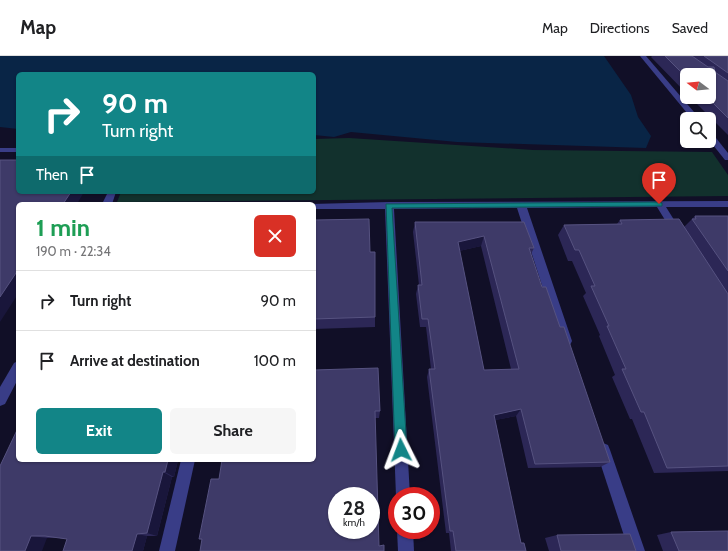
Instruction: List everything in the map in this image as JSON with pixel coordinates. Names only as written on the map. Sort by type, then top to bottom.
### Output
[{"type":"street","points":[[643,56],[690,112]]},
{"type":"street","points":[[716,143],[728,158]]},
{"type":"street","points":[[0,150],[16,150]]},
{"type":"street","points":[[659,204],[681,238]]},
{"type":"street","points":[[316,206],[728,204]]},
{"type":"street","points":[[388,205],[403,487]]},
{"type":"street","points":[[520,205],[571,354]]},
{"type":"street","points":[[0,400],[16,371]]},
{"type":"street","points":[[598,436],[637,551]]},
{"type":"street","points":[[167,551],[188,462]]},
{"type":"street","points":[[405,539],[406,551]]},
{"type":"green space","points":[[349,138],[533,150],[712,152],[728,175],[728,196],[117,202],[120,194],[316,194],[316,139]]},
{"type":"water","points":[[0,56],[604,56],[631,95],[638,117],[651,136],[646,148],[457,142],[351,132],[334,137],[316,135],[316,72],[16,72],[16,129],[0,127]]},
{"type":"building","points":[[665,56],[692,56],[708,67],[714,68],[680,68],[680,71]]},
{"type":"building","points":[[704,56],[728,56],[728,73]]},
{"type":"building","points":[[716,73],[728,81],[728,118],[714,104],[716,104]]},
{"type":"building","points":[[0,160],[16,160],[16,194],[70,194],[64,202],[16,202],[16,273],[0,297]]},
{"type":"building","points":[[695,216],[728,216],[728,271],[692,219],[696,219]]},
{"type":"building","points":[[369,219],[370,252],[375,252],[375,317],[316,319],[316,220]]},
{"type":"building","points":[[679,219],[728,294],[728,466],[667,468],[644,412],[641,412],[622,369],[626,369],[591,286],[595,286],[579,250],[575,250],[564,225],[622,224],[620,220]]},
{"type":"building","points":[[415,222],[524,222],[534,248],[529,248],[542,287],[546,287],[560,327],[564,327],[610,462],[535,464],[521,409],[494,415],[521,543],[524,543],[526,551],[456,551],[453,531],[450,531],[429,369],[435,369],[428,319],[422,319],[418,285],[422,285]],"holes":[[[484,236],[519,369],[484,370],[458,242]]]},
{"type":"building","points":[[378,368],[380,411],[375,411],[377,487],[328,487],[328,539],[379,539],[379,546],[384,545],[384,551],[200,551],[202,539],[199,539],[211,479],[219,479],[222,462],[316,462],[316,370]]},
{"type":"building","points":[[16,432],[16,462],[168,462],[165,472],[163,472],[147,533],[137,534],[132,551],[63,551],[67,539],[31,536],[25,551],[0,551],[0,466]]},
{"type":"building","points":[[728,531],[728,551],[679,551],[671,532]]},
{"type":"building","points":[[630,534],[636,551],[561,551],[557,535]]},
{"type":"route","points":[[401,450],[388,205],[659,204]]}]
